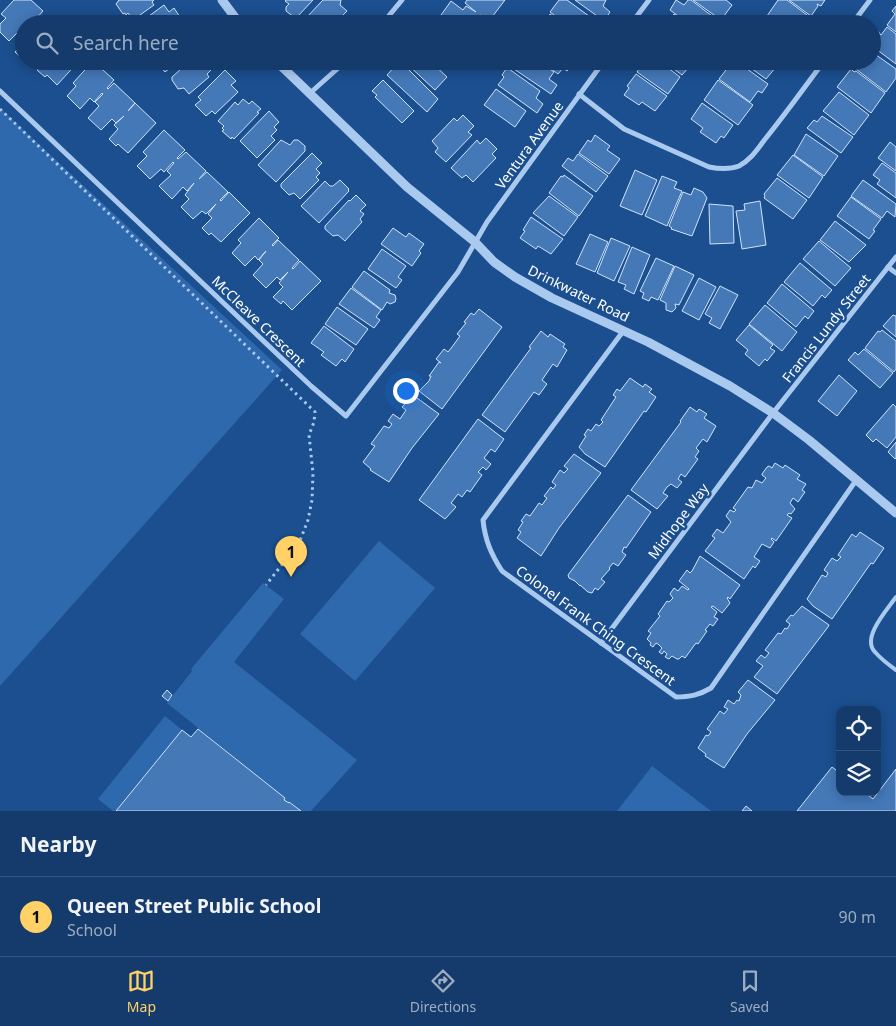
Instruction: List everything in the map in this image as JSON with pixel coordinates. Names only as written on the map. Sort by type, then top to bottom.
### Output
[{"type":"street","points":[[222,0],[233,15]]},
{"type":"street","points":[[390,15],[402,0]]},
{"type":"street","points":[[638,15],[649,0]]},
{"type":"street","points":[[859,15],[870,0]]},
{"type":"street","name":"Drinkwater Road","points":[[285,70],[407,187],[475,242],[494,262],[531,287],[576,310],[624,330],[702,370],[773,413],[857,479],[896,513]]},
{"type":"street","points":[[309,94],[336,70]]},
{"type":"street","name":"Ventura Avenue","points":[[475,242],[487,222],[597,70]]},
{"type":"street","points":[[580,94],[624,129],[709,167],[730,169],[740,166],[748,160],[817,70]]},
{"type":"street","name":"McCleave Crescent","points":[[0,91],[311,386],[346,416],[458,272],[475,242]]},
{"type":"street","name":"Francis Lundy Street","points":[[773,413],[896,257]]},
{"type":"street","points":[[888,267],[896,273]]},
{"type":"street","name":"Colonel Frank Ching Crescent","points":[[624,330],[483,520],[485,538],[492,556],[502,571],[676,697],[700,694],[711,688],[857,479]]},
{"type":"street","name":"Midhope Way","points":[[601,643],[773,413]]},
{"type":"lane","points":[[896,597],[872,633],[870,642],[873,651],[896,670]]},
{"type":"path","points":[[0,109],[315,412],[314,422],[309,435],[313,473],[312,500],[308,520],[299,543],[266,585]]},
{"type":"shaded area","points":[[0,108],[282,370],[0,686]]},
{"type":"shaded area","points":[[379,541],[435,588],[355,681],[300,634]]},
{"type":"shaded area","points":[[263,583],[284,599],[234,662],[357,760],[311,811],[301,811],[290,802],[284,800],[285,798],[167,703],[192,671],[191,669]]},
{"type":"shaded area","points":[[165,716],[182,730],[116,811],[113,811],[98,799]]},
{"type":"shaded area","points":[[652,766],[711,811],[617,811]]},
{"type":"building","points":[[14,0],[31,0],[43,11],[39,15],[15,15],[15,35],[9,41],[0,32],[0,24],[6,18],[1,14]]},
{"type":"building","points":[[119,0],[154,0],[152,2],[154,5],[140,15],[123,14],[116,4]]},
{"type":"building","points":[[313,0],[299,15],[291,15],[286,11],[286,7],[289,4],[285,1]]},
{"type":"building","points":[[323,0],[341,0],[340,5],[347,11],[343,15],[309,15]]},
{"type":"building","points":[[467,0],[505,0],[494,15],[441,15],[451,1],[463,10],[466,6],[476,12],[465,3]]},
{"type":"building","points":[[559,0],[567,0],[588,15],[554,15],[550,12]]},
{"type":"building","points":[[575,0],[606,0],[603,6],[610,12],[608,15],[596,15]]},
{"type":"building","points":[[676,0],[684,5],[688,0],[691,0],[711,15],[677,15],[670,10]]},
{"type":"building","points":[[693,0],[726,0],[732,5],[725,15],[714,15]]},
{"type":"building","points":[[778,0],[787,0],[807,15],[768,15]]},
{"type":"building","points":[[789,0],[825,0],[821,6],[817,4],[818,6],[812,15]]},
{"type":"building","points":[[164,5],[169,12],[174,8],[179,15],[150,15]]},
{"type":"building","points":[[896,6],[896,32],[887,25],[895,14],[892,11]]},
{"type":"building","points":[[887,27],[896,34],[896,64],[881,53],[881,35]]},
{"type":"building","points":[[881,58],[896,69],[896,78],[886,92],[857,70],[881,70]]},
{"type":"building","points":[[37,70],[71,70],[57,85],[47,75],[45,77]]},
{"type":"building","points":[[85,70],[103,70],[114,80],[108,89],[114,83],[156,123],[128,153],[109,139],[118,129],[114,125],[124,116],[116,123],[112,119],[101,130],[88,118],[99,106],[95,102],[103,94],[94,102],[90,98],[80,109],[67,96],[76,86],[73,83]]},
{"type":"building","points":[[180,70],[211,70],[207,74],[209,77],[189,94],[184,88],[178,89],[172,77]]},
{"type":"building","points":[[225,70],[236,81],[231,85],[238,92],[215,114],[212,111],[206,116],[195,105],[201,100],[198,97]]},
{"type":"building","points":[[392,70],[409,70],[438,99],[427,112],[387,75]]},
{"type":"building","points":[[413,70],[440,70],[447,77],[435,90]]},
{"type":"building","points":[[505,70],[510,70],[540,91],[536,98],[543,104],[537,113],[498,85],[504,77],[502,75]]},
{"type":"building","points":[[515,70],[551,70],[554,72],[549,79],[557,85],[551,94]]},
{"type":"building","points":[[552,70],[561,70],[558,74]]},
{"type":"building","points":[[638,70],[671,70],[680,77],[668,94],[637,72]]},
{"type":"building","points":[[675,70],[686,70],[682,75]]},
{"type":"building","points":[[726,70],[749,70],[768,84],[762,93],[758,91],[750,102],[719,79]]},
{"type":"building","points":[[754,70],[774,70],[766,79]]},
{"type":"building","points":[[852,70],[885,93],[871,113],[837,87]]},
{"type":"building","points":[[636,74],[667,96],[655,111],[642,102],[639,105],[624,95],[629,88],[627,86]]},
{"type":"building","points":[[383,80],[414,111],[402,123],[375,97],[377,95],[372,91]]},
{"type":"building","points":[[718,80],[753,105],[738,125],[704,100]]},
{"type":"building","points":[[496,89],[526,111],[515,127],[484,105]]},
{"type":"building","points":[[839,92],[869,115],[854,135],[823,111]]},
{"type":"building","points":[[243,99],[249,104],[252,101],[261,109],[234,139],[232,137],[231,139],[222,131],[224,126],[218,121],[235,102],[238,105]]},
{"type":"building","points":[[702,103],[733,125],[724,138],[721,136],[716,143],[700,132],[703,128],[691,119]]},
{"type":"building","points":[[269,111],[279,122],[274,127],[277,130],[271,136],[275,140],[257,158],[240,141]]},
{"type":"building","points":[[463,115],[474,126],[468,132],[472,135],[446,162],[435,152],[438,148],[432,141],[454,118],[457,121]]},
{"type":"building","points":[[822,116],[853,137],[841,153],[807,128],[814,120],[817,122]]},
{"type":"building","points":[[164,130],[185,150],[178,159],[186,152],[206,171],[199,179],[207,172],[228,192],[221,201],[229,192],[250,213],[221,242],[202,228],[212,218],[208,214],[216,204],[206,214],[202,211],[193,219],[181,207],[189,199],[185,195],[194,183],[187,191],[183,187],[172,199],[159,186],[171,175],[167,171],[173,162],[164,172],[161,169],[150,179],[137,166],[147,156],[143,152]]},
{"type":"building","points":[[806,134],[838,156],[824,176],[794,155]]},
{"type":"building","points":[[595,135],[610,146],[607,150],[620,159],[609,174],[579,153],[588,140],[591,142]]},
{"type":"building","points":[[486,138],[497,149],[492,154],[496,158],[473,182],[466,175],[462,178],[451,168],[477,140],[480,144]]},
{"type":"building","points":[[281,140],[290,145],[294,140],[298,140],[305,146],[305,151],[276,182],[258,165]]},
{"type":"building","points":[[890,142],[896,147],[896,171],[878,158]]},
{"type":"building","points":[[312,153],[322,163],[316,169],[320,173],[316,177],[319,180],[300,199],[294,193],[289,195],[281,187],[281,184]]},
{"type":"building","points":[[578,154],[608,176],[596,192],[562,166],[568,158],[573,161]]},
{"type":"building","points":[[793,155],[823,177],[809,198],[777,175]]},
{"type":"building","points":[[882,163],[896,173],[896,198],[877,184],[880,180],[873,175]]},
{"type":"building","points":[[635,170],[657,180],[642,215],[620,206]]},
{"type":"building","points":[[564,175],[593,196],[579,216],[549,193],[561,176],[563,177]]},
{"type":"building","points":[[662,176],[677,182],[674,188],[682,191],[667,226],[645,216]]},
{"type":"building","points":[[777,178],[807,200],[793,219],[764,198],[764,194]]},
{"type":"building","points":[[340,180],[349,191],[319,223],[301,206],[325,181],[330,186],[333,186]]},
{"type":"building","points":[[863,180],[896,204],[895,217],[887,211],[882,218],[851,196]]},
{"type":"building","points":[[694,188],[703,192],[707,198],[692,236],[671,229],[669,226],[683,192],[691,195]]},
{"type":"building","points":[[356,195],[366,205],[360,211],[364,214],[360,219],[362,222],[345,241],[338,235],[333,236],[325,229],[325,226]]},
{"type":"building","points":[[549,196],[578,217],[564,236],[533,213]]},
{"type":"building","points":[[851,197],[881,219],[869,239],[837,216]]},
{"type":"building","points":[[760,201],[766,245],[742,249],[736,211],[745,210],[744,204]]},
{"type":"building","points":[[709,204],[733,206],[734,243],[710,244]]},
{"type":"building","points":[[531,217],[563,239],[551,254],[538,246],[536,249],[520,238]]},
{"type":"building","points":[[259,218],[279,238],[272,245],[278,240],[299,260],[292,268],[300,261],[321,281],[292,310],[283,301],[281,304],[273,297],[283,287],[279,283],[288,272],[280,280],[277,277],[266,288],[253,275],[263,264],[259,260],[266,251],[258,260],[255,256],[245,266],[232,253],[241,243],[238,240]]},
{"type":"building","points":[[835,221],[866,245],[849,262],[820,240]]},
{"type":"building","points":[[393,228],[406,237],[409,233],[424,244],[419,251],[421,253],[412,266],[381,244]]},
{"type":"building","points":[[590,234],[608,242],[595,272],[576,264]]},
{"type":"building","points":[[611,238],[630,246],[614,281],[597,273]]},
{"type":"building","points":[[819,241],[851,268],[835,286],[803,259]]},
{"type":"building","points":[[632,247],[650,255],[634,294],[624,289],[626,285],[618,282]]},
{"type":"building","points":[[382,249],[406,266],[398,277],[402,280],[396,288],[368,269]]},
{"type":"building","points":[[656,258],[674,266],[658,300],[651,297],[649,301],[642,298],[644,293],[640,291]]},
{"type":"building","points":[[800,263],[832,290],[825,298],[822,295],[813,306],[784,282]]},
{"type":"building","points":[[675,266],[694,275],[679,305],[675,304],[676,308],[672,312],[666,310],[666,303],[660,300]]},
{"type":"building","points":[[364,271],[390,290],[389,293],[395,295],[395,302],[390,304],[387,302],[382,310],[352,287]]},
{"type":"building","points":[[699,278],[716,287],[699,320],[682,311]]},
{"type":"building","points":[[782,284],[814,311],[808,319],[805,316],[796,327],[767,303]]},
{"type":"building","points":[[720,286],[738,295],[720,329],[709,323],[712,318],[705,314]]},
{"type":"building","points":[[351,288],[381,310],[376,317],[380,320],[374,328],[339,304]]},
{"type":"building","points":[[765,305],[797,332],[782,351],[749,324]]},
{"type":"building","points":[[337,307],[368,329],[356,345],[325,324]]},
{"type":"building","points":[[479,309],[502,327],[442,409],[419,391],[429,381],[431,376],[429,376],[439,362],[441,363],[436,359],[444,349],[448,352],[460,336],[457,334],[466,323],[464,322],[471,313],[474,315]]},
{"type":"building","points":[[893,315],[896,316],[896,337],[883,326]]},
{"type":"building","points":[[749,325],[773,345],[770,348],[775,351],[767,361],[765,359],[759,366],[745,354],[748,350],[736,340]]},
{"type":"building","points":[[324,326],[354,349],[345,362],[342,359],[336,366],[321,355],[324,352],[311,343]]},
{"type":"building","points":[[882,330],[896,341],[896,369],[894,372],[865,348],[878,331]]},
{"type":"building","points":[[541,331],[548,337],[550,334],[565,344],[563,347],[567,350],[557,367],[553,364],[542,380],[547,384],[539,395],[534,392],[505,432],[482,415],[531,348],[529,347]]},
{"type":"building","points":[[864,349],[893,373],[880,388],[848,360],[855,352],[858,355]]},
{"type":"building","points":[[839,375],[857,391],[837,416],[818,401]]},
{"type":"building","points":[[630,378],[643,387],[645,384],[652,389],[649,392],[656,397],[605,467],[585,454],[579,447],[588,429],[591,431],[596,424],[599,426],[603,422],[601,420],[616,397],[613,395],[617,389],[620,391]]},
{"type":"building","points":[[413,395],[439,414],[412,448],[389,482],[370,470],[363,462],[375,446],[371,444],[384,426],[389,428],[392,424],[388,421],[393,414],[400,419],[406,410],[402,407]]},
{"type":"building","points":[[893,404],[896,407],[896,437],[887,448],[876,439],[873,442],[866,435]]},
{"type":"building","points":[[690,407],[697,412],[699,409],[707,414],[704,418],[716,426],[707,442],[703,439],[696,448],[699,451],[695,457],[698,459],[685,477],[681,474],[678,479],[682,482],[677,488],[671,484],[667,487],[663,493],[668,496],[657,509],[631,490]]},
{"type":"building","points":[[478,419],[504,439],[495,452],[491,449],[484,458],[491,464],[486,470],[483,467],[478,472],[482,475],[470,492],[467,490],[462,497],[458,494],[451,503],[456,507],[445,519],[419,500]]},
{"type":"building","points":[[896,442],[896,458],[895,459],[888,452]]},
{"type":"building","points":[[574,454],[601,473],[559,528],[541,556],[517,538],[521,532],[518,530],[526,514],[530,516],[539,503],[542,505],[547,498],[544,496],[551,487],[553,489],[556,485],[552,482],[560,470],[564,473],[568,469],[564,466]]},
{"type":"building","points":[[775,463],[783,468],[785,465],[800,475],[797,479],[806,484],[802,490],[805,492],[798,502],[793,498],[790,503],[795,509],[791,514],[787,515],[792,518],[776,541],[771,539],[774,542],[770,548],[762,544],[754,557],[760,561],[755,568],[753,566],[744,579],[705,551],[715,538],[712,536],[717,529],[723,533],[731,522],[726,516],[730,510],[734,512],[736,510],[733,508],[748,487],[752,488],[756,480],[762,483],[766,478],[762,474],[767,467],[772,468]]},
{"type":"building","points":[[628,495],[651,512],[626,548],[624,547],[622,552],[626,555],[618,566],[613,563],[601,579],[605,582],[598,590],[595,588],[592,593],[588,592],[569,578],[568,575]]},
{"type":"building","points":[[860,532],[884,548],[873,564],[871,563],[832,619],[813,606],[807,599],[822,575],[826,577],[828,573],[824,570],[832,558],[837,561],[841,557],[838,555],[852,534],[856,537]]},
{"type":"building","points":[[700,556],[740,585],[730,599],[727,598],[730,603],[722,613],[713,606],[711,607],[717,612],[714,617],[718,619],[713,626],[710,624],[698,644],[696,643],[685,658],[682,656],[677,659],[672,656],[669,659],[665,657],[667,654],[664,651],[662,654],[659,652],[662,648],[658,644],[656,643],[653,647],[650,645],[651,643],[647,639],[651,633],[648,631],[660,616],[658,614],[667,601],[669,602],[673,598],[670,594],[674,588],[678,591],[682,586],[689,589],[679,581],[687,570],[690,573],[692,571]]},
{"type":"building","points":[[802,606],[829,625],[777,694],[754,677],[763,666],[756,661],[761,655],[765,658],[769,653],[765,650],[778,633],[781,634],[785,628],[787,629],[790,624],[786,621]]},
{"type":"building","points":[[748,680],[775,700],[747,734],[724,768],[705,756],[706,754],[698,748],[706,735],[708,736],[711,732],[707,729],[720,711],[724,714],[728,709],[724,707],[728,700],[734,704],[737,700],[739,701],[741,695],[738,692]]},
{"type":"building","points":[[167,690],[172,695],[168,701],[162,696]]},
{"type":"building","points":[[198,729],[285,798],[284,800],[301,811],[116,811],[182,730],[191,737]]},
{"type":"building","points":[[832,767],[836,770],[836,796],[869,796],[873,799],[875,796],[881,796],[881,789],[896,769],[896,811],[797,811]]},
{"type":"building","points":[[746,806],[752,811],[742,811]]},
{"type":"place","name":"Queen Street Public School","points":[[291,577]]}]
